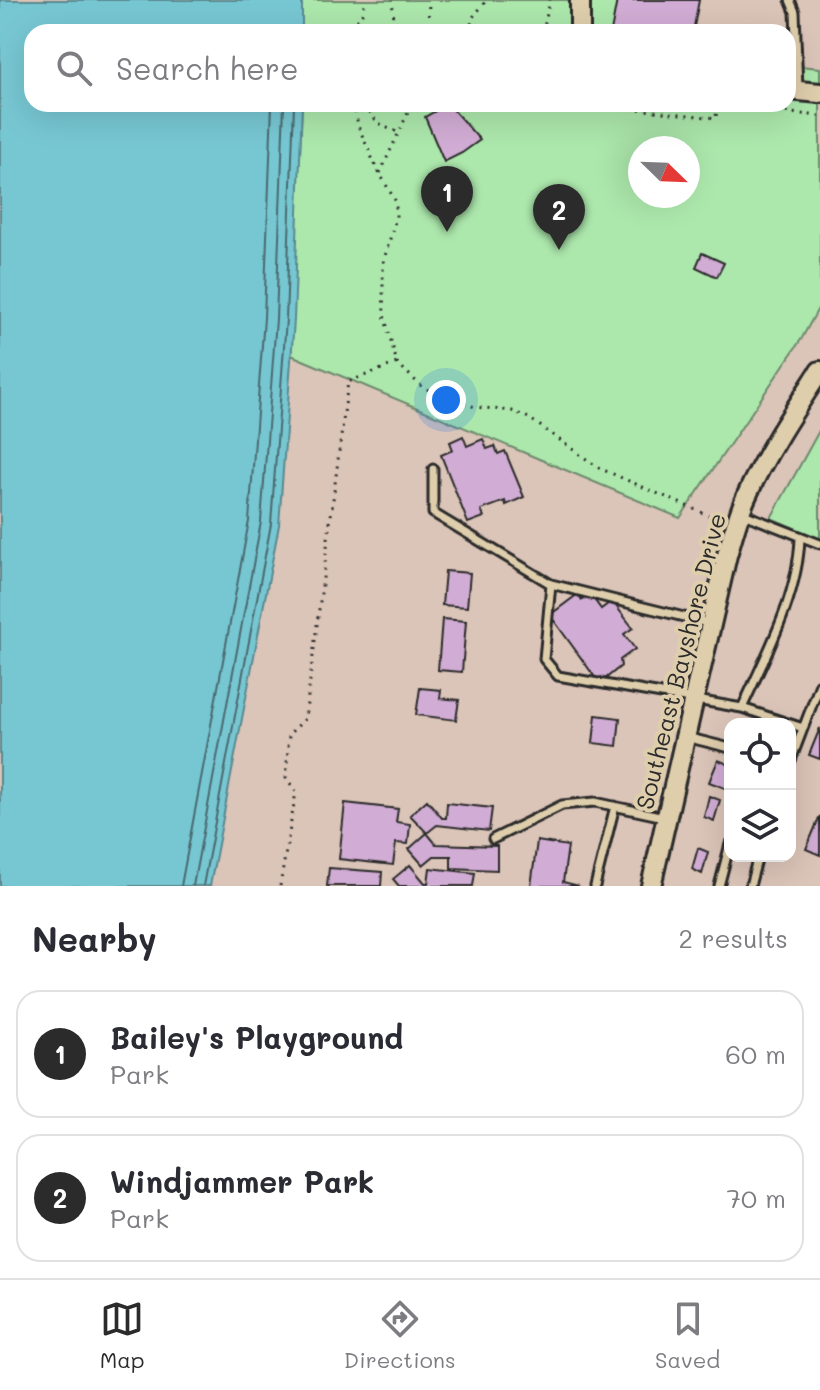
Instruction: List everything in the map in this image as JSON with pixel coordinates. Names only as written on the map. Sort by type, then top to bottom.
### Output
[{"type":"street","points":[[580,0],[580,24]]},
{"type":"street","points":[[796,90],[820,93]]},
{"type":"street","name":"Southeast Bayshore Drive","points":[[651,886],[710,624],[738,520],[746,497],[780,432],[820,371]]},
{"type":"lane","points":[[790,0],[795,12],[795,24]]},
{"type":"lane","points":[[433,469],[433,513],[551,584],[710,624]]},
{"type":"lane","points":[[738,520],[820,544]]},
{"type":"lane","points":[[742,708],[792,590],[800,555],[800,536]]},
{"type":"lane","points":[[551,584],[544,659],[558,676],[742,708],[803,728]]},
{"type":"lane","points":[[796,747],[820,684]]},
{"type":"lane","points":[[684,736],[724,746]]},
{"type":"lane","points":[[493,839],[562,805],[595,802],[666,818]]},
{"type":"lane","points":[[595,886],[615,806]]},
{"type":"lane","points":[[719,886],[725,862]]},
{"type":"lane","points":[[750,886],[756,862]]},
{"type":"path","points":[[355,24],[365,10],[364,0]]},
{"type":"path","points":[[428,24],[429,0]]},
{"type":"path","points":[[471,24],[487,0]]},
{"type":"path","points":[[545,24],[550,0]]},
{"type":"path","points":[[392,24],[393,1]]},
{"type":"path","points":[[355,112],[359,128],[396,202],[396,218],[383,263],[383,290],[384,315],[397,363],[420,385],[434,393],[475,407],[512,411],[537,422],[599,468],[738,520]]},
{"type":"path","points":[[369,112],[377,122],[399,132]]},
{"type":"path","points":[[380,173],[408,112]]},
{"type":"path","points":[[662,112],[716,118],[716,112]]},
{"type":"path","points":[[783,112],[820,116]]},
{"type":"path","points":[[280,885],[296,792],[286,777],[289,734],[305,719],[348,382],[397,363]]},
{"type":"green space","points":[[302,0],[620,0],[615,24],[302,24]]},
{"type":"green space","points":[[796,66],[820,68],[820,305],[802,338],[680,518],[291,355],[302,112],[796,112]]},
{"type":"green space","points":[[820,429],[820,539],[771,518]]},
{"type":"water","points":[[0,0],[302,0],[302,24],[24,24],[24,112],[302,112],[294,320],[279,525],[210,886],[0,886]]},
{"type":"building","points":[[617,0],[699,0],[694,24],[612,24]]},
{"type":"building","points":[[434,112],[455,112],[480,140],[444,162],[425,117]]},
{"type":"building","points":[[702,253],[724,263],[717,277],[696,267]]},
{"type":"building","points":[[463,436],[467,446],[483,439],[487,449],[495,446],[498,454],[505,451],[524,497],[506,505],[505,501],[481,510],[484,517],[468,523],[441,455],[453,450],[450,442]]},
{"type":"building","points":[[445,571],[470,573],[467,607],[442,605]]},
{"type":"building","points":[[578,594],[582,600],[590,594],[601,609],[612,601],[633,628],[624,634],[635,649],[620,660],[621,666],[605,679],[601,677],[597,680],[550,615]]},
{"type":"building","points":[[442,619],[466,621],[462,672],[438,670]]},
{"type":"building","points":[[420,688],[441,690],[440,698],[459,700],[456,720],[416,715]]},
{"type":"building","points":[[596,715],[620,718],[617,746],[593,743]]},
{"type":"building","points":[[820,728],[820,759],[809,755]]},
{"type":"building","points":[[718,760],[724,762],[724,788],[709,782]]},
{"type":"building","points":[[709,796],[720,800],[714,821],[704,817]]},
{"type":"building","points":[[427,800],[442,818],[446,818],[447,803],[492,808],[489,831],[437,825],[427,833],[410,815]]},
{"type":"building","points":[[345,803],[398,809],[396,822],[410,824],[408,844],[396,843],[393,865],[339,859]]},
{"type":"building","points":[[820,816],[820,855],[806,849]]},
{"type":"building","points":[[427,833],[436,844],[497,846],[497,870],[451,868],[451,856],[434,856],[423,865],[409,849]]},
{"type":"building","points":[[537,841],[568,846],[563,882],[579,886],[531,886]]},
{"type":"building","points":[[698,848],[708,852],[702,874],[692,869]]},
{"type":"building","points":[[410,865],[425,883],[428,883],[430,868],[475,873],[473,886],[399,886],[393,879]]},
{"type":"building","points":[[329,868],[382,872],[381,886],[327,886]]},
{"type":"place","name":"Bailey's Playground","points":[[447,232]]},
{"type":"place","name":"Windjammer Park","points":[[559,250]]}]
